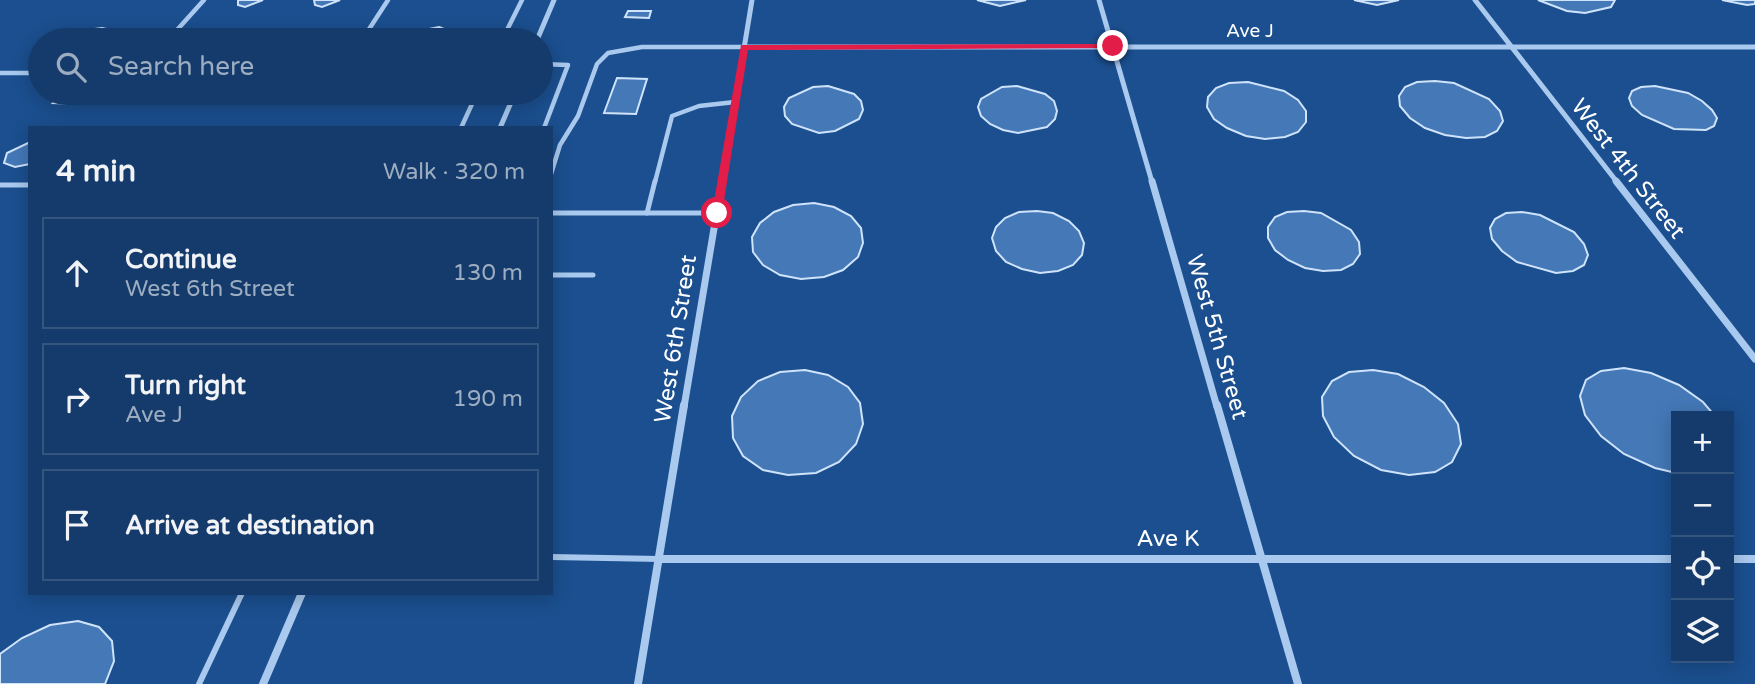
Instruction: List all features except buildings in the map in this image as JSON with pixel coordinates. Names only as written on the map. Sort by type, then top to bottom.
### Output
[{"type":"street","points":[[542,28],[554,0]]},
{"type":"street","name":"West 6th Street","points":[[638,684],[752,0]]},
{"type":"street","name":"West 5th Street","points":[[1099,0],[1298,684]]},
{"type":"street","name":"West 4th Street","points":[[1475,0],[1755,359]]},
{"type":"street","name":"Ave J","points":[[744,47],[1755,47]]},
{"type":"street","points":[[501,126],[510,105]]},
{"type":"street","name":"Ave K","points":[[660,559],[1671,559]]},
{"type":"street","points":[[1734,559],[1755,559]]},
{"type":"street","points":[[263,684],[301,595]]},
{"type":"lane","points":[[179,28],[204,0]]},
{"type":"lane","points":[[370,28],[388,0]]},
{"type":"lane","points":[[508,28],[522,0]]},
{"type":"lane","points":[[553,168],[560,145],[578,116],[597,64],[608,53],[642,47],[744,47]]},
{"type":"lane","points":[[553,64],[568,65],[553,104]]},
{"type":"lane","points":[[0,73],[28,73]]},
{"type":"lane","points":[[648,213],[672,116],[699,106],[735,102]]},
{"type":"lane","points":[[462,126],[472,105]]},
{"type":"lane","points":[[545,126],[553,105]]},
{"type":"lane","points":[[0,185],[28,185]]},
{"type":"lane","points":[[553,213],[717,213]]},
{"type":"lane","points":[[553,275],[593,275]]},
{"type":"lane","points":[[553,557],[660,559]]},
{"type":"lane","points":[[200,684],[241,595]]},
{"type":"route","points":[[717,213],[744,47],[1113,46]]}]
